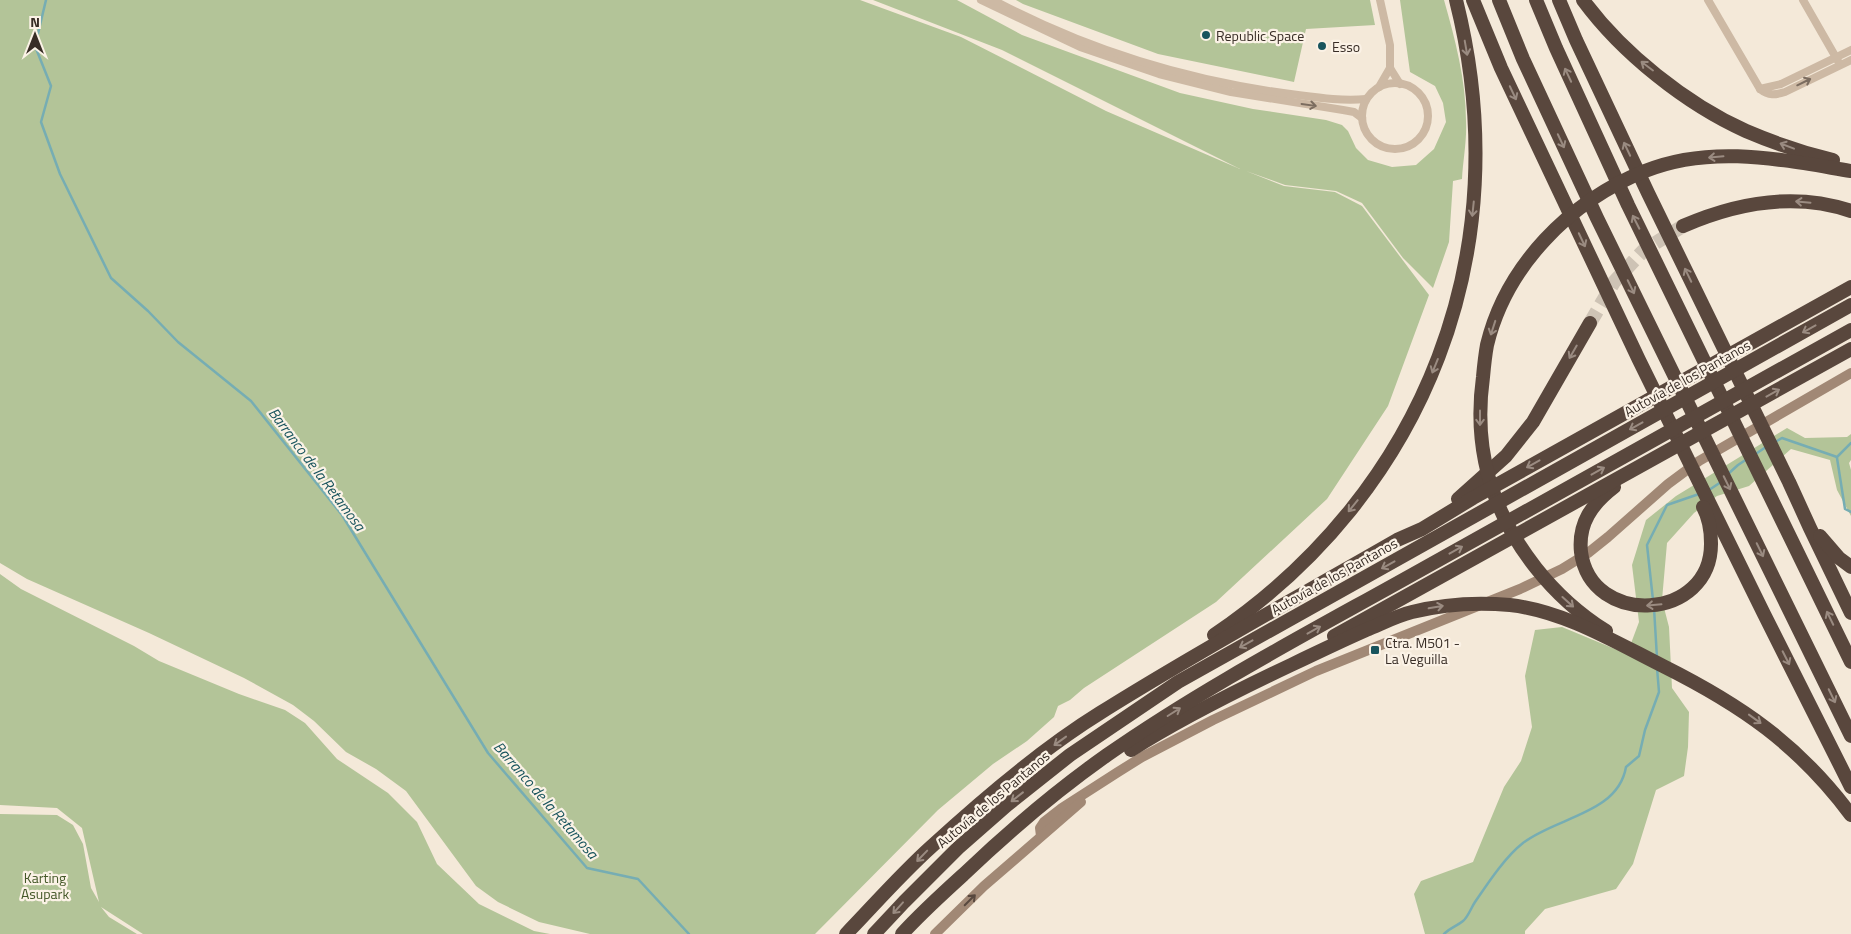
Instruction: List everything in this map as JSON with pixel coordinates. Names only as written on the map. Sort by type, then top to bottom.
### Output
[{"type":"highway","points":[[1100,713],[1114,700],[1247,612],[1302,564],[1334,530],[1360,498],[1382,467],[1413,414],[1449,331],[1465,270],[1472,226],[1476,181],[1476,130],[1470,74],[1456,0]]},
{"type":"highway","points":[[1473,0],[1501,68],[1639,360],[1851,787]]},
{"type":"highway","points":[[1499,0],[1523,59],[1598,218],[1851,736]]},
{"type":"highway","points":[[1536,0],[1628,205],[1851,662]]},
{"type":"highway","points":[[1559,0],[1580,49],[1790,482],[1851,613]]},
{"type":"highway","points":[[1583,0],[1597,19],[1635,57],[1697,104],[1746,131],[1803,152],[1851,164]]},
{"type":"highway","points":[[1851,171],[1769,158],[1728,156],[1685,159],[1646,170],[1611,187],[1578,208],[1546,238],[1513,283],[1497,316],[1487,346],[1480,398],[1480,438],[1484,465],[1492,491],[1508,526],[1546,581],[1584,615],[1603,629],[1752,717],[1792,748],[1833,791],[1851,815]]},
{"type":"highway","points":[[1683,226],[1709,215],[1764,202],[1792,201],[1851,210]]},
{"type":"highway","points":[[1397,540],[1422,529],[1473,498],[1851,287]]},
{"type":"highway","name":"Autovía de los Pantanos","points":[[874,934],[958,848],[1007,805],[1070,755],[1178,682],[1851,305]]},
{"type":"highway","points":[[846,934],[929,848],[1011,779],[1100,713],[1170,669],[1397,540],[1461,498],[1506,456],[1533,422],[1590,323]]},
{"type":"highway","points":[[902,934],[982,857],[1062,789],[1147,729],[1272,654],[1851,330]]},
{"type":"highway","points":[[1274,672],[1299,655],[1851,349]]},
{"type":"highway","points":[[1638,468],[1599,499],[1584,523],[1580,543],[1583,563],[1592,581],[1606,595],[1623,603],[1642,606],[1660,605],[1680,597],[1697,585],[1705,570],[1711,550],[1711,533],[1700,500],[1647,388],[1639,360]]},
{"type":"highway","points":[[1798,500],[1828,547],[1851,567]]},
{"type":"highway","points":[[1062,789],[1075,787],[1144,742],[1274,672],[1389,620],[1410,613],[1452,605],[1511,606],[1538,610],[1604,636],[1693,681]]},
{"type":"street","points":[[981,0],[1080,47],[1159,74],[1231,92],[1354,112],[1362,118]]},
{"type":"street","points":[[993,0],[1082,41],[1153,66],[1224,84],[1274,93],[1327,99],[1366,99]]},
{"type":"street","points":[[1380,0],[1390,45],[1390,68],[1380,87]]},
{"type":"street","points":[[1708,0],[1760,89],[1766,94],[1773,95],[1785,92],[1838,62],[1851,50]]},
{"type":"street","points":[[1803,0],[1838,62]]},
{"type":"street","points":[[1838,62],[1851,60]]},
{"type":"street","points":[[1390,68],[1400,84]]},
{"type":"street","points":[[1394,83],[1415,90],[1423,98],[1428,120],[1418,140],[1408,146],[1397,149],[1386,148],[1376,143],[1363,127],[1362,118],[1362,108],[1366,99],[1373,91],[1394,83]]},
{"type":"street","points":[[935,934],[984,886],[1041,836],[1118,772],[1142,757],[1213,720],[1316,671],[1520,589],[1562,569],[1602,542],[1668,484],[1700,461],[1851,372]]},
{"type":"green space","points":[[0,0],[860,0],[961,37],[1106,111],[1240,169],[1002,50],[873,0],[957,0],[1022,35],[1180,93],[1253,109],[1326,120],[1342,125],[1348,131],[1356,148],[1368,160],[1392,167],[1416,165],[1434,149],[1446,122],[1443,103],[1435,86],[1410,72],[1400,0],[1444,0],[1456,45],[1466,106],[1462,179],[1453,181],[1449,242],[1433,288],[1403,258],[1362,203],[1336,191],[1285,185],[1246,171],[1284,186],[1335,192],[1362,206],[1429,295],[1388,406],[1327,499],[1216,602],[1084,688],[1070,700],[1058,706],[1054,717],[1027,741],[993,764],[938,810],[815,934],[590,934],[539,922],[498,902],[476,886],[406,791],[376,769],[346,752],[314,721],[293,705],[244,678],[149,633],[27,579],[0,563]]},
{"type":"green space","name":"Republic Space","points":[[1016,0],[1370,0],[1375,25],[1306,29],[1294,82],[1158,54]]},
{"type":"green space","points":[[1787,428],[1805,438],[1847,437],[1851,434],[1851,460],[1849,463],[1851,470],[1851,516],[1837,490],[1830,460],[1791,449],[1749,486],[1717,496],[1694,513],[1667,543],[1662,600],[1669,627],[1672,688],[1689,712],[1688,747],[1684,776],[1656,790],[1633,864],[1616,889],[1545,909],[1525,931],[1525,934],[1425,934],[1414,894],[1421,881],[1473,862],[1504,787],[1521,761],[1532,727],[1525,676],[1535,630],[1562,627],[1627,654],[1639,622],[1632,565],[1646,520],[1676,496]]},
{"type":"green space","name":"Karting Asupark","points":[[0,574],[21,589],[134,646],[159,661],[239,694],[285,710],[305,723],[337,759],[388,793],[417,822],[437,864],[479,904],[534,931],[550,934],[143,934],[101,907],[109,917],[137,934],[0,934],[0,814],[57,815],[73,825],[83,844],[91,888],[99,902],[82,828],[57,808],[0,805]]},
{"type":"waterway","name":"Barranco de la Retamosa","points":[[46,0],[35,46],[51,86],[41,122],[60,174],[111,278],[148,311],[178,342],[251,401],[342,515],[488,753],[587,868],[638,879],[689,934]]},
{"type":"waterway","points":[[1775,442],[1782,438],[1837,457],[1851,443]]},
{"type":"waterway","points":[[1754,455],[1766,447]]},
{"type":"waterway","points":[[1837,458],[1845,509],[1851,512]]},
{"type":"waterway","points":[[1728,474],[1747,459]]},
{"type":"waterway","points":[[1709,490],[1721,482]]},
{"type":"waterway","points":[[1653,600],[1647,545],[1667,505],[1699,494]]},
{"type":"waterway","points":[[1654,608],[1657,658]]},
{"type":"waterway","points":[[1444,934],[1465,919],[1497,871],[1523,843],[1537,834],[1599,805],[1621,783],[1626,767],[1639,756],[1645,730],[1659,692],[1657,668]]},
{"type":"tunnel","points":[[1590,323],[1614,282],[1644,250],[1683,226]]},
{"type":"place","name":"Republic Space","points":[[1206,35]]},
{"type":"place","name":"Esso","points":[[1322,46]]},
{"type":"place","name":"Ctra. M501 - La Veguilla","points":[[1375,650]]}]
